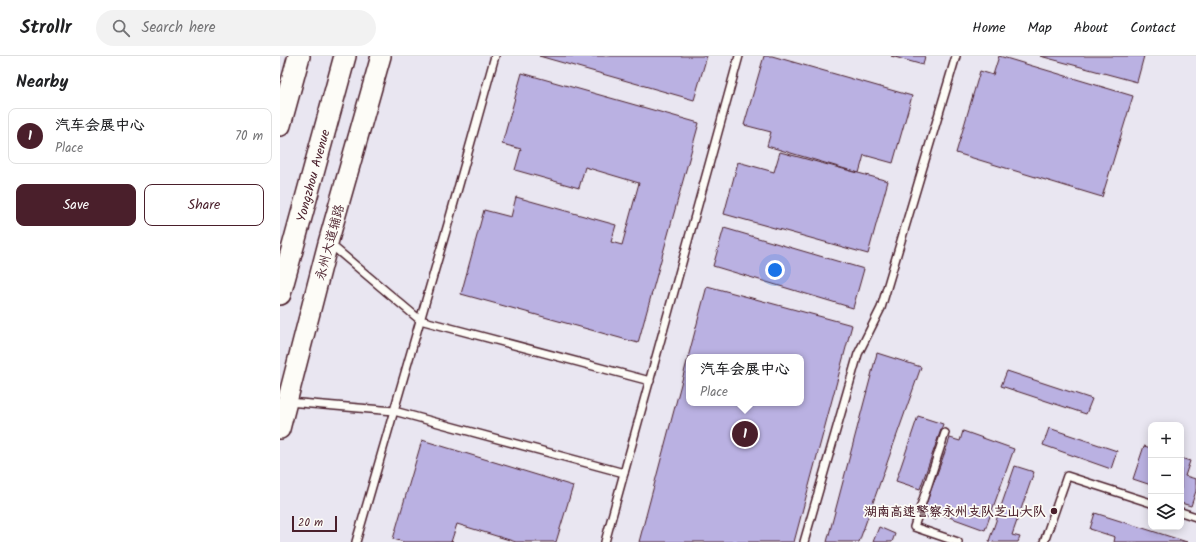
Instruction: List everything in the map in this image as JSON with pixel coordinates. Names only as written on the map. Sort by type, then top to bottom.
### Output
[{"type":"main road","points":[[280,125],[299,56]]},
{"type":"main road","name":"Yongzhou Avenue","points":[[280,294],[345,56]]},
{"type":"main road","name":"永州大道辅路","points":[[280,429],[328,243],[381,56]]},
{"type":"lane","points":[[356,542],[495,56]]},
{"type":"lane","points":[[605,542],[739,56]]},
{"type":"lane","points":[[804,542],[858,354],[881,308],[956,56]]},
{"type":"lane","points":[[328,243],[420,320],[650,381]]},
{"type":"lane","points":[[288,402],[394,411],[624,473]]},
{"type":"lane","points":[[945,433],[914,527],[958,542]]},
{"type":"lane","points":[[1044,542],[1067,476],[1148,502]]},
{"type":"lane","points":[[1184,513],[1196,517]]},
{"type":"building","points":[[539,56],[707,56],[694,100]]},
{"type":"building","points":[[764,56],[772,56],[912,96],[893,163],[864,155],[859,173],[767,146],[771,132],[744,125]]},
{"type":"building","points":[[891,56],[925,56],[923,65]]},
{"type":"building","points":[[999,56],[1133,96],[1102,197],[956,153],[980,71],[993,75]]},
{"type":"building","points":[[1040,56],[1144,56],[1137,82]]},
{"type":"building","points":[[522,73],[699,123],[638,343],[461,294],[484,210],[511,217],[516,197],[616,225],[611,242],[622,245],[639,183],[585,167],[579,188],[515,170],[521,149],[502,144]]},
{"type":"building","points":[[780,152],[888,181],[868,254],[724,214],[738,162],[774,172]]},
{"type":"building","points":[[724,228],[864,269],[853,308],[713,266]]},
{"type":"building","points":[[707,286],[852,325],[794,542],[639,542],[686,365],[686,406],[804,406],[804,354],[689,354]]},
{"type":"building","points":[[877,353],[921,367],[859,542],[827,542]]},
{"type":"building","points":[[1007,371],[1092,399],[1086,414],[1001,386]]},
{"type":"building","points":[[918,416],[943,424],[920,489],[896,481]]},
{"type":"building","points":[[1049,428],[1117,451],[1111,469],[1043,445]]},
{"type":"building","points":[[963,431],[1014,449],[985,530],[938,513],[936,520],[922,515],[950,438],[960,441]]},
{"type":"building","points":[[422,440],[573,486],[556,542],[516,542],[457,524],[451,542],[404,542],[393,539]]},
{"type":"building","points":[[1144,446],[1148,447],[1148,484],[1133,479]]},
{"type":"building","points":[[1184,459],[1190,461],[1185,476],[1196,479],[1196,491],[1191,506],[1184,504]]},
{"type":"building","points":[[1015,466],[1034,472],[1012,535],[1020,537],[1018,542],[989,541]]},
{"type":"building","points":[[1095,513],[1187,542],[1114,542],[1115,537],[1090,529]]},
{"type":"building","points":[[879,527],[895,534],[892,542],[873,542]]},
{"type":"place","name":"汽车会展中心","points":[[745,434]]},
{"type":"place","name":"湖南高速警察永州支队芝山大队","points":[[1054,511]]}]
